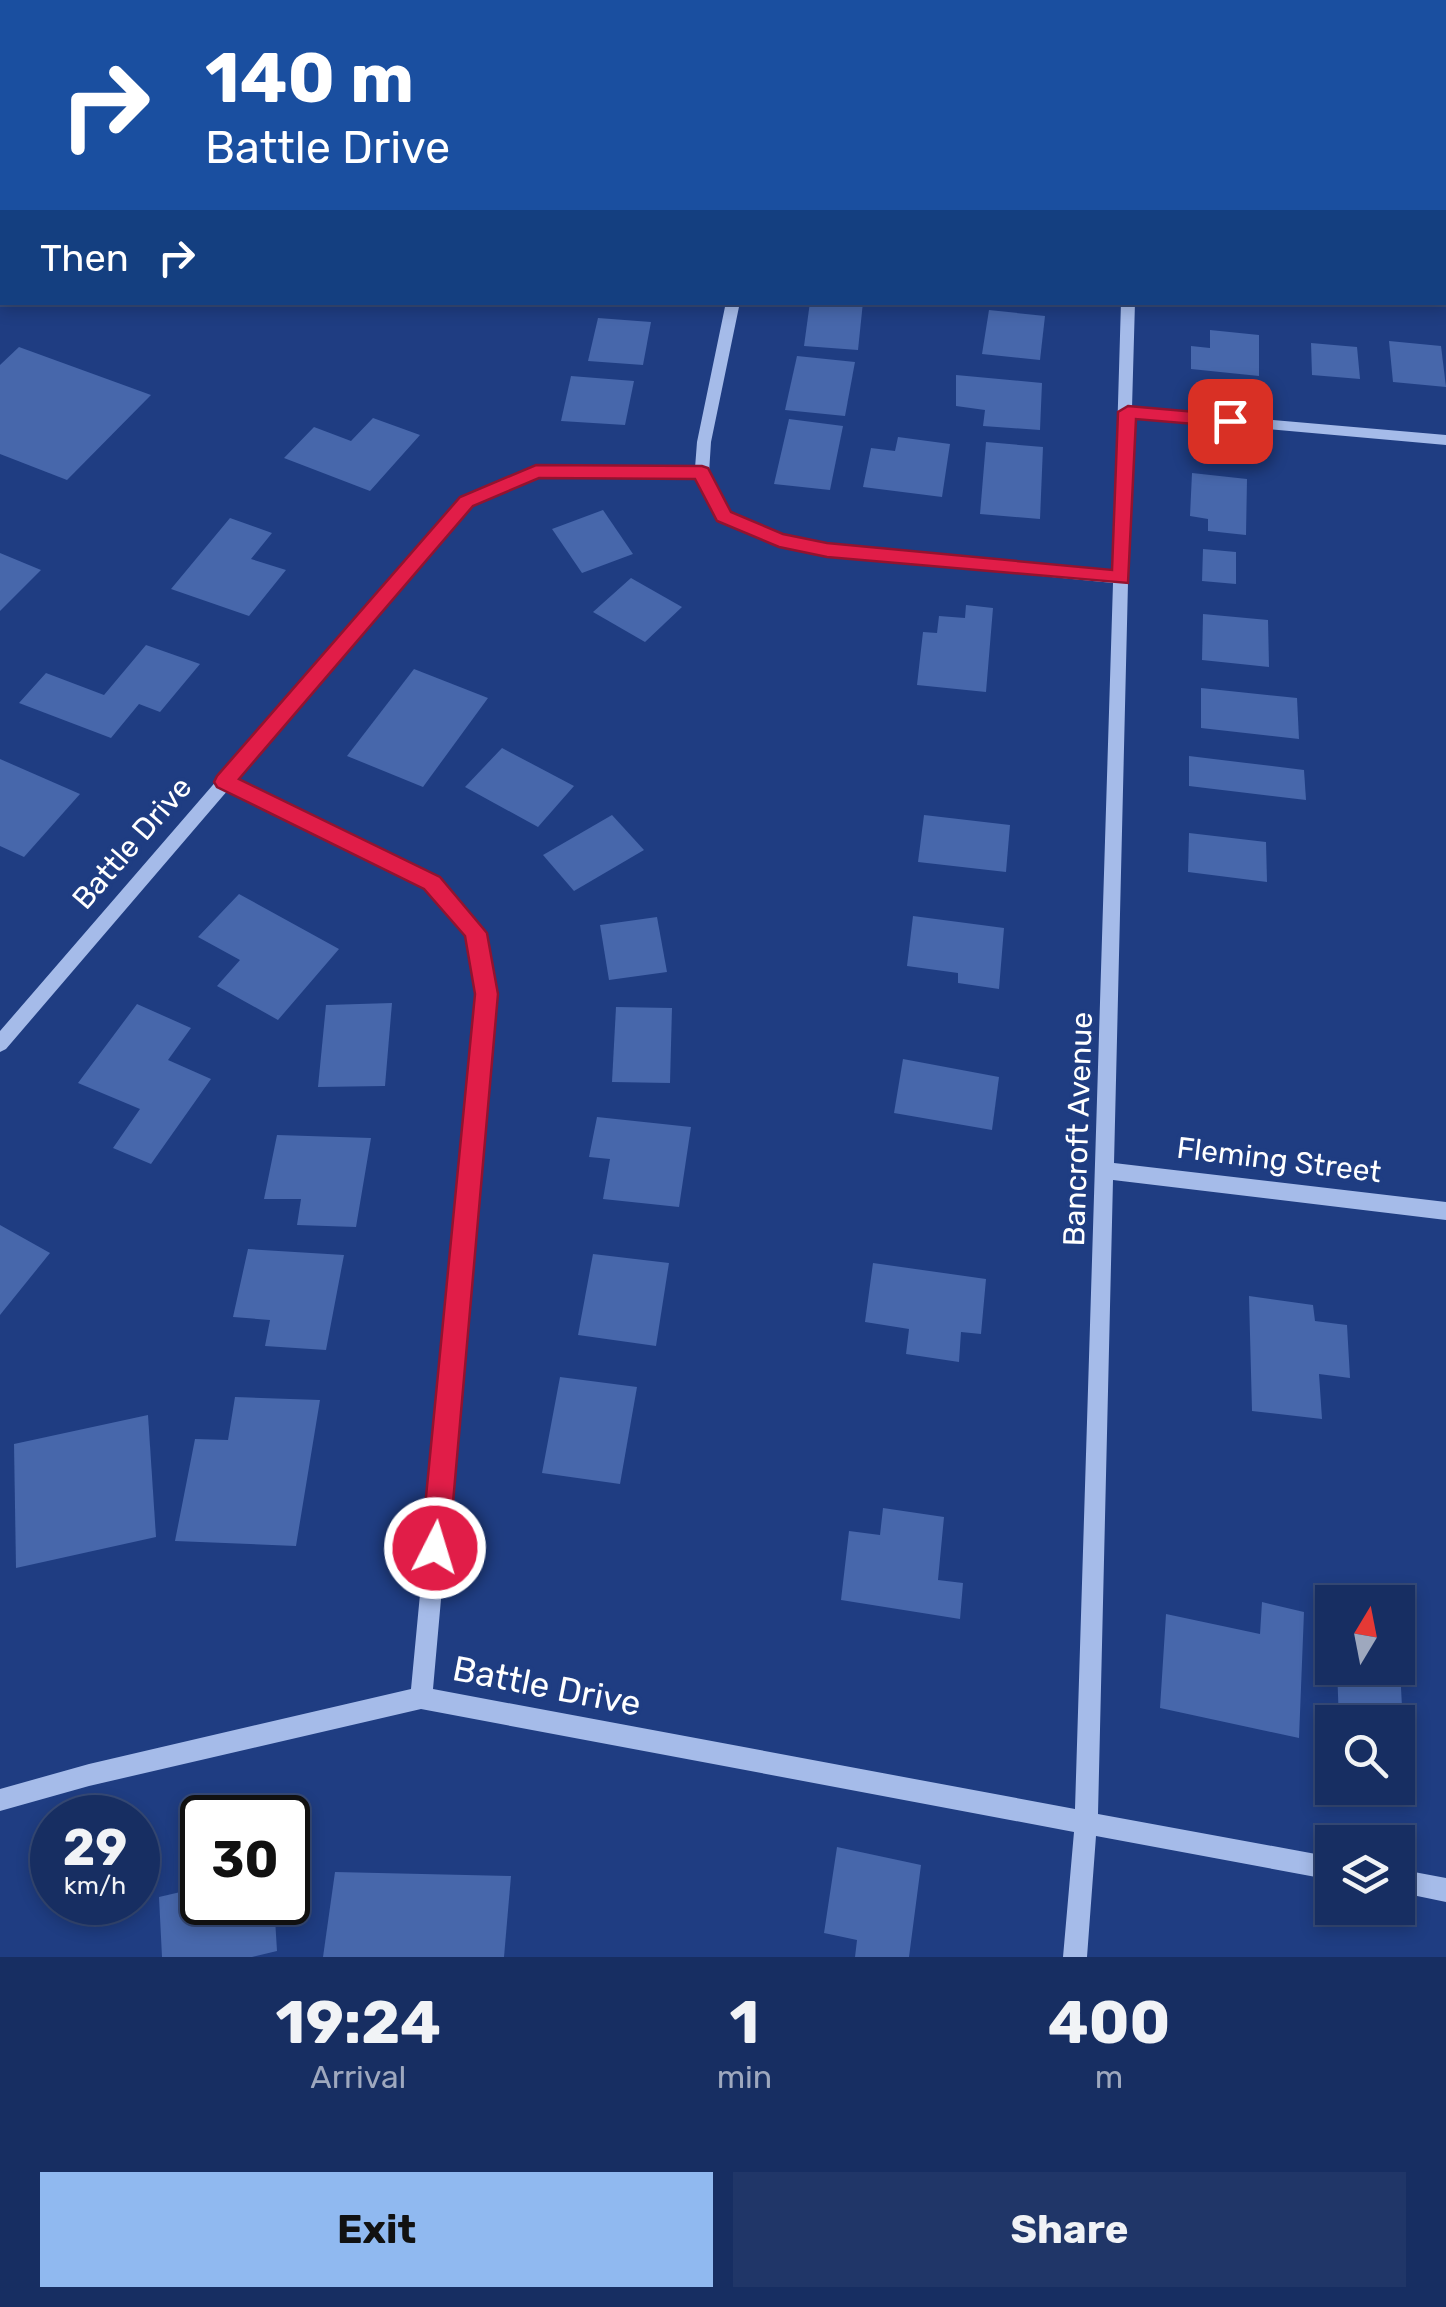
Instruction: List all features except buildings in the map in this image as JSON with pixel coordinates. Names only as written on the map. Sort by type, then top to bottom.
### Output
[{"type":"street","points":[[731,305],[704,442],[702,472],[724,516],[779,540],[827,550],[1121,578]]},
{"type":"street","name":"Bancroft Avenue","points":[[1075,1957],[1086,1823],[1128,305]]},
{"type":"street","points":[[1128,412],[1446,440]]},
{"type":"street","name":"Battle Drive","points":[[0,1044],[467,501],[536,471],[702,472]]},
{"type":"street","points":[[224,782],[432,883],[476,933],[486,994],[421,1698]]},
{"type":"street","name":"Fleming Street","points":[[1104,1170],[1446,1211]]},
{"type":"street","name":"Battle Drive","points":[[0,1800],[88,1775],[421,1698],[1315,1866]]},
{"type":"street","points":[[1415,1884],[1446,1890]]},
{"type":"route","points":[[435,1548],[486,994],[476,933],[432,883],[224,782],[467,501],[536,471],[702,472],[724,516],[779,540],[827,550],[1121,578],[1128,412],[1230,421]]}]
